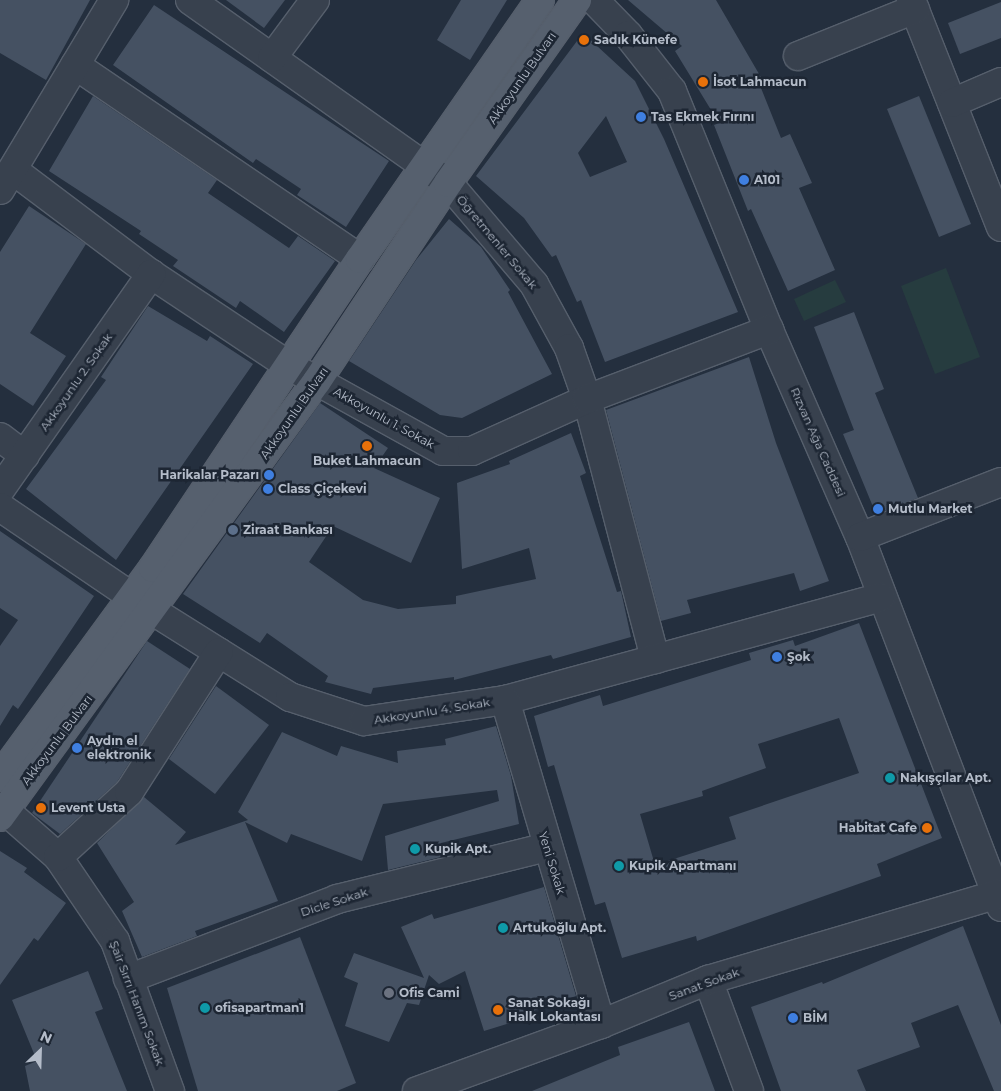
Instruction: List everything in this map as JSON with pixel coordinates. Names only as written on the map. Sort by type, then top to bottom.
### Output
[{"type":"main road","name":"Akkoyunlu Bulvarı","points":[[2,811],[143,603],[288,365],[540,0]]},
{"type":"main road","name":"Akkoyunlu Bulvarı","points":[[0,777],[143,603],[317,381],[448,183],[576,0]]},
{"type":"street","points":[[6,180],[114,0]]},
{"type":"street","name":"Öğretmenler Sokak","points":[[190,0],[448,183],[534,284],[569,348],[587,399],[655,659]]},
{"type":"street","points":[[272,58],[315,0]]},
{"type":"street","name":"Rızvan Ağa Caddesi","points":[[594,0],[628,35],[672,91],[769,330],[860,537],[881,597],[1000,898]]},
{"type":"street","points":[[798,56],[913,5],[1001,227]]},
{"type":"street","points":[[75,65],[360,259]]},
{"type":"street","points":[[952,103],[1001,82]]},
{"type":"street","name":"Akkoyunlu 1. Sokak","points":[[6,180],[288,365],[443,451],[472,451],[587,399],[769,330]]},
{"type":"street","name":"Akkoyunlu 2. Sokak","points":[[0,490],[151,274]]},
{"type":"street","points":[[0,437],[25,456]]},
{"type":"street","points":[[860,537],[1001,482]]},
{"type":"street","name":"Akkoyunlu 4. Sokak","points":[[0,507],[143,603],[290,697],[364,721],[505,700],[881,597]]},
{"type":"street","points":[[58,857],[129,792],[219,652]]},
{"type":"street","name":"Yeni Sokak","points":[[505,700],[601,1024]]},
{"type":"street","name":"Şair Sırrı Hanım Sokak","points":[[2,811],[58,857],[115,941],[170,1091]]},
{"type":"street","name":"Dicle Sokak","points":[[128,979],[337,899],[547,846]]},
{"type":"street","name":"Sanat Sokak","points":[[417,1091],[601,1024],[708,980],[1000,898]]},
{"type":"street","points":[[708,980],[749,1091]]},
{"type":"green space","points":[[946,268],[980,357],[935,374],[901,286]]},
{"type":"green space","points":[[835,280],[846,302],[804,321],[794,299]]},
{"type":"building","points":[[0,0],[90,0],[46,80],[0,53]]},
{"type":"building","points":[[226,0],[285,0],[264,28]]},
{"type":"building","points":[[461,0],[507,0],[470,60],[437,40]]},
{"type":"building","points":[[628,0],[716,0],[766,86],[761,88],[781,138],[790,134],[812,183],[799,188],[835,270],[788,291],[751,209],[748,211],[714,125],[719,123],[675,51],[682,46]]},
{"type":"building","points":[[1001,2],[1001,38],[960,54],[948,23]]},
{"type":"building","points":[[154,5],[389,161],[346,227],[297,195],[301,189],[256,159],[253,163],[113,65]]},
{"type":"building","points":[[583,33],[635,81],[664,139],[738,312],[605,362],[581,300],[577,302],[556,255],[552,257],[524,218],[476,176]],"holes":[[[606,116],[627,162],[590,177],[578,153]]]},
{"type":"building","points":[[93,96],[217,180],[208,193],[289,248],[298,236],[335,261],[284,332],[240,301],[236,308],[173,266],[178,260],[139,234],[141,231],[49,171]]},
{"type":"building","points":[[919,96],[971,224],[939,237],[887,109]]},
{"type":"building","points":[[29,206],[86,244],[30,333],[66,356],[33,406],[0,384],[0,252]]},
{"type":"building","points":[[449,219],[481,247],[510,290],[508,292],[552,374],[462,418],[440,415],[349,361],[416,260]]},
{"type":"building","points":[[148,306],[207,341],[210,336],[253,364],[116,560],[26,489],[106,380],[101,377]]},
{"type":"building","points":[[854,312],[884,389],[875,393],[918,498],[876,514],[843,434],[854,430],[814,327]]},
{"type":"building","points":[[749,357],[776,443],[829,581],[800,591],[794,573],[687,600],[691,613],[661,621],[606,410]]},
{"type":"building","points":[[320,403],[388,448],[374,468],[440,498],[411,563],[333,526],[309,562],[363,600],[398,609],[456,604],[456,596],[536,579],[529,548],[462,569],[457,483],[510,464],[509,461],[571,433],[586,473],[580,476],[617,592],[621,591],[631,637],[553,659],[551,655],[454,680],[454,677],[373,688],[371,694],[325,682],[328,676],[267,633],[260,643],[183,594]]},
{"type":"building","points":[[0,531],[94,596],[18,709],[13,705],[0,726],[0,646],[18,620],[0,608]]},
{"type":"building","points":[[859,623],[942,838],[877,864],[881,876],[697,941],[696,936],[622,958],[605,902],[595,905],[554,765],[548,767],[534,716],[600,695],[603,706],[751,660],[749,653],[793,640],[795,646]],"holes":[[[839,718],[859,773],[729,817],[736,839],[655,865],[640,814],[703,796],[702,791],[766,768],[758,744]]]},
{"type":"building","points":[[147,641],[190,669],[117,782],[60,834],[32,813]]},
{"type":"building","points":[[216,686],[269,725],[215,794],[169,759]]},
{"type":"building","points":[[496,726],[511,776],[519,824],[441,843],[445,856],[388,870],[385,836],[499,801],[497,790],[383,804],[362,861],[291,834],[287,843],[245,822],[278,901],[195,931],[197,936],[142,957],[122,911],[134,902],[97,843],[144,797],[186,832],[175,845],[248,820],[238,812],[282,732],[337,756],[341,746],[398,763],[397,751],[446,745],[445,739]]},
{"type":"building","points":[[0,851],[27,868],[24,872],[66,903],[38,941],[34,938],[0,985]]},
{"type":"building","points":[[544,887],[576,996],[530,1012],[532,1016],[484,1031],[465,971],[439,984],[429,975],[419,1005],[407,1003],[389,1042],[345,1026],[358,983],[344,977],[354,953],[424,978],[401,927],[432,914],[434,919]]},
{"type":"building","points":[[963,926],[1001,1025],[1001,1091],[994,1091],[958,1005],[911,1023],[920,1047],[857,1070],[866,1091],[781,1091],[751,1007],[822,982],[823,984]]},
{"type":"building","points":[[300,937],[356,1083],[337,1091],[198,1091],[167,988]]},
{"type":"building","points":[[88,971],[103,1009],[95,1012],[127,1091],[30,1091],[25,1066],[37,1061],[12,1000]]},
{"type":"building","points":[[689,1022],[715,1091],[532,1091],[620,1055],[618,1047]]},
{"type":"place","name":"Sadık Künefe","points":[[584,40]]},
{"type":"place","name":"İsot Lahmacun","points":[[703,82]]},
{"type":"place","name":"Tas Ekmek Fırını","points":[[641,117]]},
{"type":"place","name":"A101","points":[[744,180]]},
{"type":"place","name":"Buket Lahmacun","points":[[367,446]]},
{"type":"place","name":"Harikalar Pazarı","points":[[269,475]]},
{"type":"place","name":"Class Çiçekevi","points":[[268,489]]},
{"type":"place","name":"Mutlu Market","points":[[878,509]]},
{"type":"place","name":"Ziraat Bankası","points":[[233,530]]},
{"type":"place","name":"Şok","points":[[777,657]]},
{"type":"place","name":"Aydın el elektronik","points":[[77,748]]},
{"type":"place","name":"Nakışçılar Apt.","points":[[890,778]]},
{"type":"place","name":"Levent Usta","points":[[41,808]]},
{"type":"place","name":"Habitat Cafe","points":[[927,828]]},
{"type":"place","name":"Kupik Apt.","points":[[415,849]]},
{"type":"place","name":"Kupik Apartmanı","points":[[619,866]]},
{"type":"place","name":"Artukoğlu Apt.","points":[[503,928]]},
{"type":"place","name":"Ofis Cami","points":[[389,993]]},
{"type":"place","name":"ofisapartman1","points":[[205,1008]]},
{"type":"place","name":"Sanat Sokağı Halk Lokantası","points":[[498,1010]]},
{"type":"place","name":"BİM","points":[[793,1018]]}]
